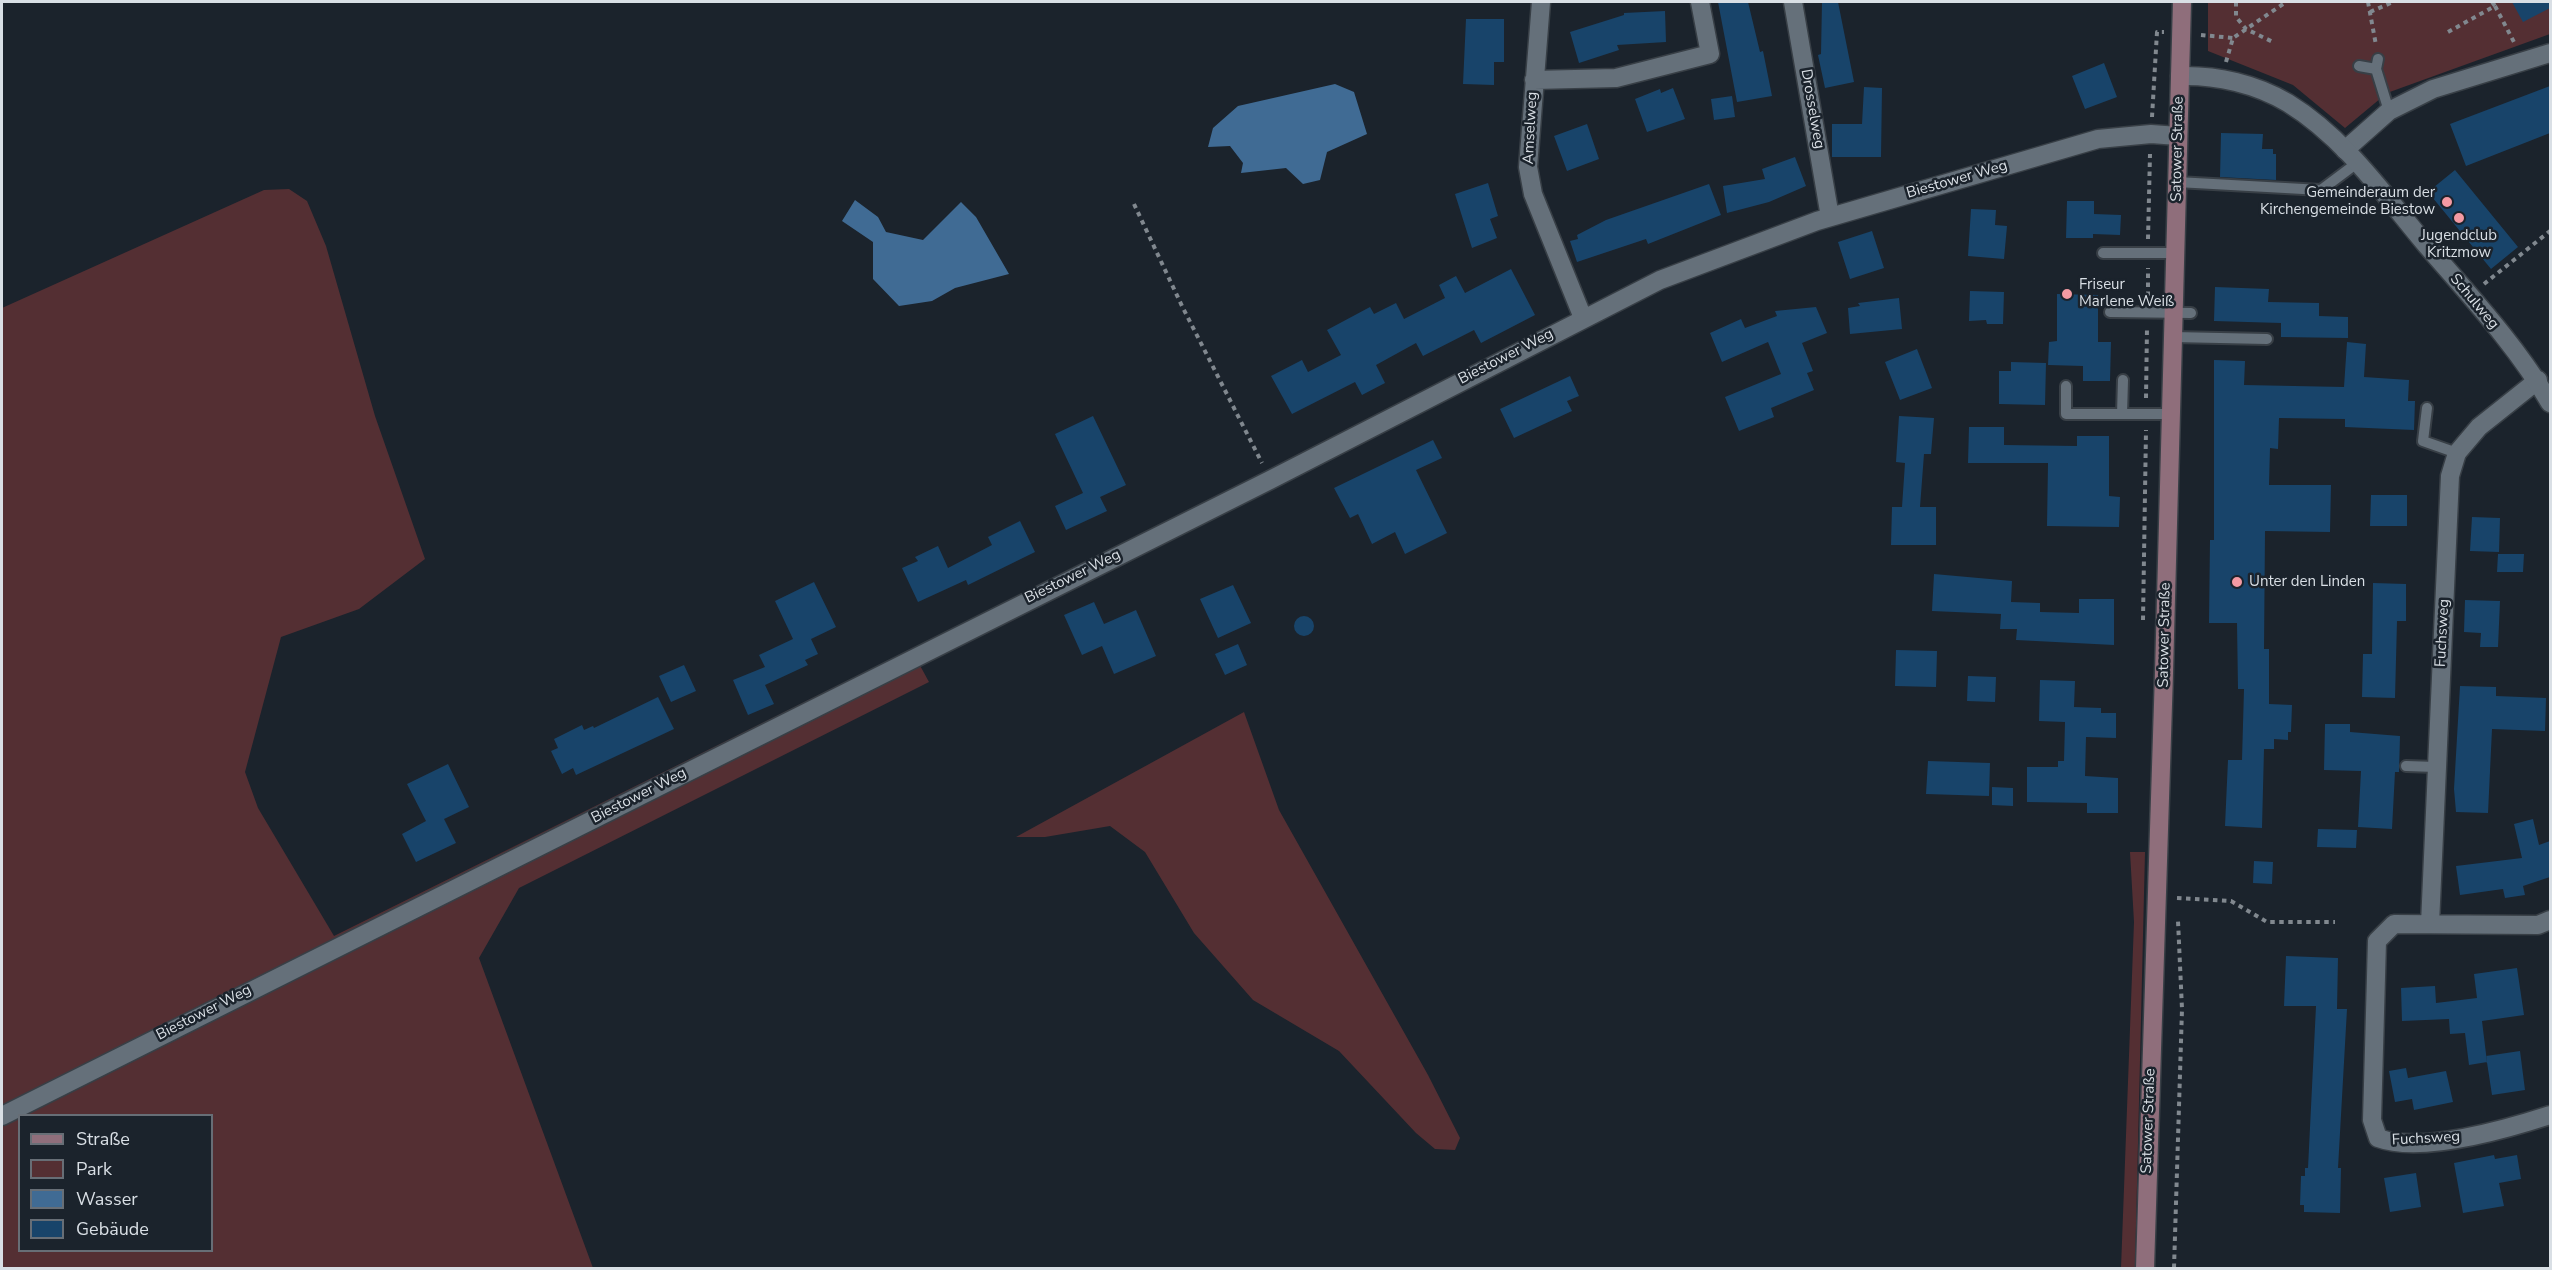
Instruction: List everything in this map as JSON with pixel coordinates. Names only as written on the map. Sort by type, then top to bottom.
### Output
[{"type":"main road","name":"Satower Straße","points":[[2145,1269],[2174,337],[2183,313],[2176,253],[2182,2]]},
{"type":"street","name":"Amselweg","points":[[1541,2],[1528,167],[1533,195],[1583,318]]},
{"type":"street","points":[[1534,80],[1616,78],[1710,54],[1700,2]]},
{"type":"street","name":"Drosselweg","points":[[1793,2],[1830,217]]},
{"type":"street","points":[[2351,156],[2389,111],[2433,89],[2550,53]]},
{"type":"street","name":"Schulweg","points":[[2180,76],[2222,79],[2259,89],[2286,102],[2310,118],[2351,156],[2470,296],[2538,380],[2550,403]]},
{"type":"street","name":"Biestower Weg","points":[[2,1116],[1270,480],[1660,280],[1721,255],[1830,217],[2098,140],[2151,134],[2178,136]]},
{"type":"street","name":"Fuchsweg","points":[[2430,924],[2450,476],[2457,453],[2479,427],[2538,380]]},
{"type":"street","name":"Fuchsweg","points":[[2550,920],[2538,925],[2394,924],[2377,941],[2372,1120],[2378,1138],[2393,1144],[2482,1136],[2550,1115]]},
{"type":"lane","points":[[2359,66],[2377,64],[2389,111]]},
{"type":"lane","points":[[2178,182],[2321,190],[2351,156]]},
{"type":"lane","points":[[2103,253],[2176,253]]},
{"type":"lane","points":[[2110,312],[2183,313]]},
{"type":"lane","points":[[2174,337],[2267,339]]},
{"type":"lane","points":[[2122,380],[2122,414]]},
{"type":"lane","points":[[2066,386],[2066,414],[2171,414]]},
{"type":"lane","points":[[2427,408],[2423,441],[2457,453]]},
{"type":"lane","points":[[2406,766],[2436,767]]},
{"type":"path","points":[[2236,2],[2236,17],[2246,29],[2273,42]]},
{"type":"path","points":[[2222,79],[2233,39],[2286,2]]},
{"type":"path","points":[[2368,2],[2377,64]]},
{"type":"path","points":[[2370,12],[2393,2]]},
{"type":"path","points":[[2448,32],[2494,4],[2514,43]]},
{"type":"path","points":[[2143,625],[2148,253],[2151,134],[2157,32],[2233,39]]},
{"type":"path","points":[[1134,204],[1182,306],[1270,480]]},
{"type":"path","points":[[2470,296],[2550,231]]},
{"type":"path","points":[[2174,1269],[2182,1010],[2177,898],[2231,901],[2267,922],[2335,922]]},
{"type":"green space","points":[[2208,2],[2550,2],[2550,34],[2387,93],[2345,128],[2293,85],[2208,51]]},
{"type":"green space","points":[[289,189],[307,201],[326,246],[375,416],[425,559],[359,609],[281,637],[245,772],[258,808],[334,936],[911,649],[929,682],[519,888],[479,958],[593,1268],[2,1268],[2,308],[264,190]]},
{"type":"green space","points":[[1244,712],[1279,810],[1428,1075],[1460,1138],[1455,1150],[1435,1149],[1416,1133],[1339,1051],[1253,1000],[1194,933],[1145,852],[1110,826],[1045,837],[1016,837]]},
{"type":"green space","points":[[2130,852],[2145,852],[2135,1268],[2121,1268],[2134,922]]},
{"type":"water","points":[[1335,84],[1354,92],[1367,134],[1327,152],[1320,180],[1303,184],[1286,168],[1241,173],[1243,163],[1230,146],[1208,147],[1213,128],[1238,106]]},
{"type":"water","points":[[855,200],[878,217],[886,232],[923,240],[961,202],[976,217],[1009,274],[955,288],[932,301],[899,306],[873,279],[873,242],[842,221]]},
{"type":"building","points":[[1718,2],[1748,2],[1760,52],[1763,51],[1772,96],[1737,102]]},
{"type":"building","points":[[1822,2],[1838,2],[1854,82],[1825,88],[1818,55],[1821,54]]},
{"type":"building","points":[[2512,2],[2550,2],[2550,8],[2523,22]]},
{"type":"building","points":[[1665,11],[1666,42],[1617,45],[1619,50],[1579,63],[1570,32],[1624,15],[1624,13]]},
{"type":"building","points":[[1466,19],[1504,19],[1504,62],[1494,62],[1494,85],[1463,84]]},
{"type":"building","points":[[2104,63],[2117,97],[2085,109],[2072,76]]},
{"type":"building","points":[[2550,86],[2550,133],[2466,166],[2450,124]]},
{"type":"building","points":[[1864,87],[1882,88],[1881,157],[1832,157],[1832,124],[1862,124]]},
{"type":"building","points":[[1673,88],[1685,119],[1647,132],[1635,99],[1660,89],[1661,93]]},
{"type":"building","points":[[1732,96],[1735,117],[1714,120],[1711,99]]},
{"type":"building","points":[[1587,124],[1599,159],[1567,171],[1554,136]]},
{"type":"building","points":[[2221,133],[2263,134],[2262,149],[2273,149],[2273,154],[2276,154],[2276,180],[2220,177]]},
{"type":"building","points":[[1795,157],[1806,186],[1769,202],[1727,213],[1723,186],[1765,179],[1762,169]]},
{"type":"building","points":[[2455,170],[2518,247],[2491,269],[2428,192]]},
{"type":"building","points":[[1488,183],[1498,216],[1490,219],[1497,238],[1472,248],[1455,194]]},
{"type":"building","points":[[1709,184],[1721,215],[1648,244],[1646,239],[1577,262],[1570,241],[1578,239],[1577,235],[1606,220]]},
{"type":"building","points":[[2067,201],[2094,201],[2094,214],[2121,215],[2120,235],[2093,234],[2093,238],[2066,238]]},
{"type":"building","points":[[1971,209],[1996,210],[1995,225],[2007,226],[2004,259],[1968,256]]},
{"type":"building","points":[[1872,231],[1884,268],[1850,279],[1838,242]]},
{"type":"building","points":[[1511,269],[1535,315],[1481,343],[1474,330],[1423,356],[1416,343],[1376,365],[1385,383],[1362,395],[1355,382],[1292,414],[1271,376],[1302,360],[1308,372],[1341,355],[1327,330],[1370,307],[1374,314],[1396,303],[1404,319],[1445,298],[1439,285],[1456,276],[1465,293]]},
{"type":"building","points":[[2215,287],[2269,289],[2268,302],[2319,303],[2319,316],[2348,317],[2348,338],[2281,337],[2281,323],[2214,321]]},
{"type":"building","points":[[1970,291],[2004,292],[2003,324],[1987,324],[1986,320],[1969,321]]},
{"type":"building","points":[[2057,294],[2098,295],[2098,342],[2111,342],[2110,381],[2083,381],[2083,366],[2048,365],[2049,342],[2057,341]]},
{"type":"building","points":[[1899,298],[1902,329],[1850,334],[1848,308],[1860,306],[1858,303]]},
{"type":"building","points":[[1816,307],[1827,333],[1802,343],[1813,371],[1807,373],[1814,390],[1771,408],[1774,417],[1739,431],[1725,397],[1781,374],[1768,342],[1722,362],[1710,333],[1741,319],[1745,328],[1777,316],[1775,311]]},
{"type":"building","points":[[2347,342],[2366,344],[2364,377],[2409,380],[2408,401],[2415,401],[2414,430],[2345,427],[2345,419],[2279,418],[2278,449],[2270,448],[2269,485],[2331,485],[2330,532],[2265,531],[2264,649],[2269,649],[2269,704],[2292,705],[2291,732],[2288,732],[2288,740],[2274,739],[2274,749],[2264,749],[2262,828],[2225,826],[2228,760],[2242,760],[2244,689],[2238,689],[2237,623],[2209,623],[2210,540],[2214,540],[2214,360],[2245,361],[2244,385],[2344,387]]},
{"type":"building","points":[[1917,349],[1932,388],[1900,400],[1885,362]]},
{"type":"building","points":[[2011,362],[2046,363],[2045,405],[1999,404],[1999,371],[2011,371]]},
{"type":"building","points":[[1570,376],[1579,396],[1567,401],[1572,411],[1514,438],[1500,409]]},
{"type":"building","points":[[1093,416],[1126,485],[1100,497],[1107,511],[1066,530],[1055,506],[1083,493],[1055,434]]},
{"type":"building","points":[[1899,416],[1934,418],[1931,454],[1924,454],[1920,507],[1936,507],[1936,545],[1891,545],[1892,507],[1902,507],[1905,463],[1896,462]]},
{"type":"building","points":[[1969,427],[2004,427],[2004,445],[2077,446],[2077,436],[2109,436],[2109,496],[2120,497],[2119,527],[2047,526],[2048,463],[1968,463]]},
{"type":"building","points":[[1433,440],[1442,458],[1416,470],[1447,533],[1405,554],[1395,532],[1372,544],[1358,514],[1350,518],[1334,488]]},
{"type":"building","points":[[2371,495],[2407,495],[2407,526],[2370,526]]},
{"type":"building","points":[[2472,517],[2500,518],[2499,552],[2470,551]]},
{"type":"building","points":[[1020,521],[1035,552],[968,585],[966,580],[918,602],[902,568],[918,561],[915,557],[938,546],[948,568],[992,545],[988,537]]},
{"type":"building","points":[[2498,554],[2524,554],[2523,572],[2497,572]]},
{"type":"building","points":[[1934,574],[2012,581],[2011,602],[2040,603],[2040,612],[2079,613],[2079,599],[2114,599],[2114,645],[2016,640],[2017,629],[2000,629],[2001,614],[1932,611]]},
{"type":"building","points":[[814,582],[836,627],[811,639],[818,654],[805,660],[808,665],[765,685],[774,704],[748,715],[733,680],[765,667],[759,655],[793,639],[775,601]]},
{"type":"building","points":[[2373,583],[2406,584],[2406,621],[2397,621],[2395,698],[2362,697],[2363,654],[2372,654]]},
{"type":"building","points":[[1233,585],[1251,623],[1218,638],[1200,599]]},
{"type":"building","points":[[2465,600],[2500,601],[2498,647],[2480,647],[2481,633],[2464,632]]},
{"type":"building","points":[[1094,602],[1104,624],[1136,610],[1156,656],[1114,674],[1102,646],[1082,655],[1064,615]]},
{"type":"building","points":[[1304,616],[1311,619],[1314,626],[1311,633],[1304,636],[1297,633],[1294,626],[1297,619]]},
{"type":"building","points":[[1238,644],[1247,665],[1225,675],[1215,654]]},
{"type":"building","points":[[1896,650],[1937,651],[1936,687],[1895,686]]},
{"type":"building","points":[[684,665],[696,691],[671,702],[659,676]]},
{"type":"building","points":[[1968,676],[1996,677],[1995,702],[1967,701]]},
{"type":"building","points":[[2040,680],[2075,681],[2074,707],[2101,708],[2101,713],[2116,713],[2116,738],[2086,737],[2085,776],[2118,778],[2118,813],[2087,813],[2087,803],[2027,802],[2027,767],[2058,767],[2058,761],[2064,761],[2065,722],[2039,721]]},
{"type":"building","points":[[2460,686],[2496,687],[2496,696],[2546,698],[2545,731],[2492,729],[2488,813],[2456,812],[2454,789]]},
{"type":"building","points":[[658,697],[674,729],[576,775],[573,768],[562,774],[551,751],[558,748],[554,739],[582,725],[584,730],[593,726],[594,728]]},
{"type":"building","points":[[2325,724],[2350,724],[2350,732],[2400,736],[2399,772],[2395,772],[2392,829],[2358,827],[2361,771],[2324,770]]},
{"type":"building","points":[[1928,761],[1990,763],[1989,796],[1926,794]]},
{"type":"building","points":[[448,764],[469,807],[444,819],[456,843],[416,862],[402,834],[426,821],[407,784]]},
{"type":"building","points":[[1992,787],[2013,788],[2013,806],[1992,805]]},
{"type":"building","points":[[2533,819],[2539,845],[2550,841],[2550,877],[2523,886],[2525,895],[2505,898],[2503,889],[2460,895],[2456,866],[2522,858],[2514,824]]},
{"type":"building","points":[[2318,829],[2357,830],[2356,848],[2317,847]]},
{"type":"building","points":[[2254,861],[2273,862],[2272,884],[2253,883]]},
{"type":"building","points":[[2286,956],[2338,958],[2337,1009],[2347,1009],[2338,1168],[2341,1168],[2340,1213],[2304,1212],[2304,1205],[2300,1205],[2301,1176],[2305,1176],[2305,1168],[2308,1168],[2316,1006],[2284,1006]]},
{"type":"building","points":[[2517,968],[2524,1015],[2482,1021],[2487,1062],[2469,1065],[2465,1033],[2450,1034],[2449,1019],[2402,1021],[2401,988],[2435,986],[2436,1003],[2477,998],[2474,974]]},
{"type":"building","points":[[2520,1051],[2525,1090],[2492,1095],[2486,1056]]},
{"type":"building","points":[[2406,1068],[2408,1078],[2446,1071],[2453,1102],[2414,1110],[2412,1099],[2395,1102],[2389,1071]]},
{"type":"building","points":[[2494,1155],[2495,1159],[2517,1155],[2521,1179],[2499,1183],[2504,1206],[2463,1213],[2454,1163]]},
{"type":"building","points":[[2416,1173],[2421,1207],[2390,1212],[2384,1178]]},
{"type":"place","name":"Gemeinderaum der Kirchengemeinde Biestow","points":[[2447,202]]},
{"type":"place","name":"Jugendclub Kritzmow","points":[[2459,218]]},
{"type":"place","name":"Friseur Marlene Weiß","points":[[2067,294]]},
{"type":"place","name":"Unter den Linden","points":[[2237,582]]}]
